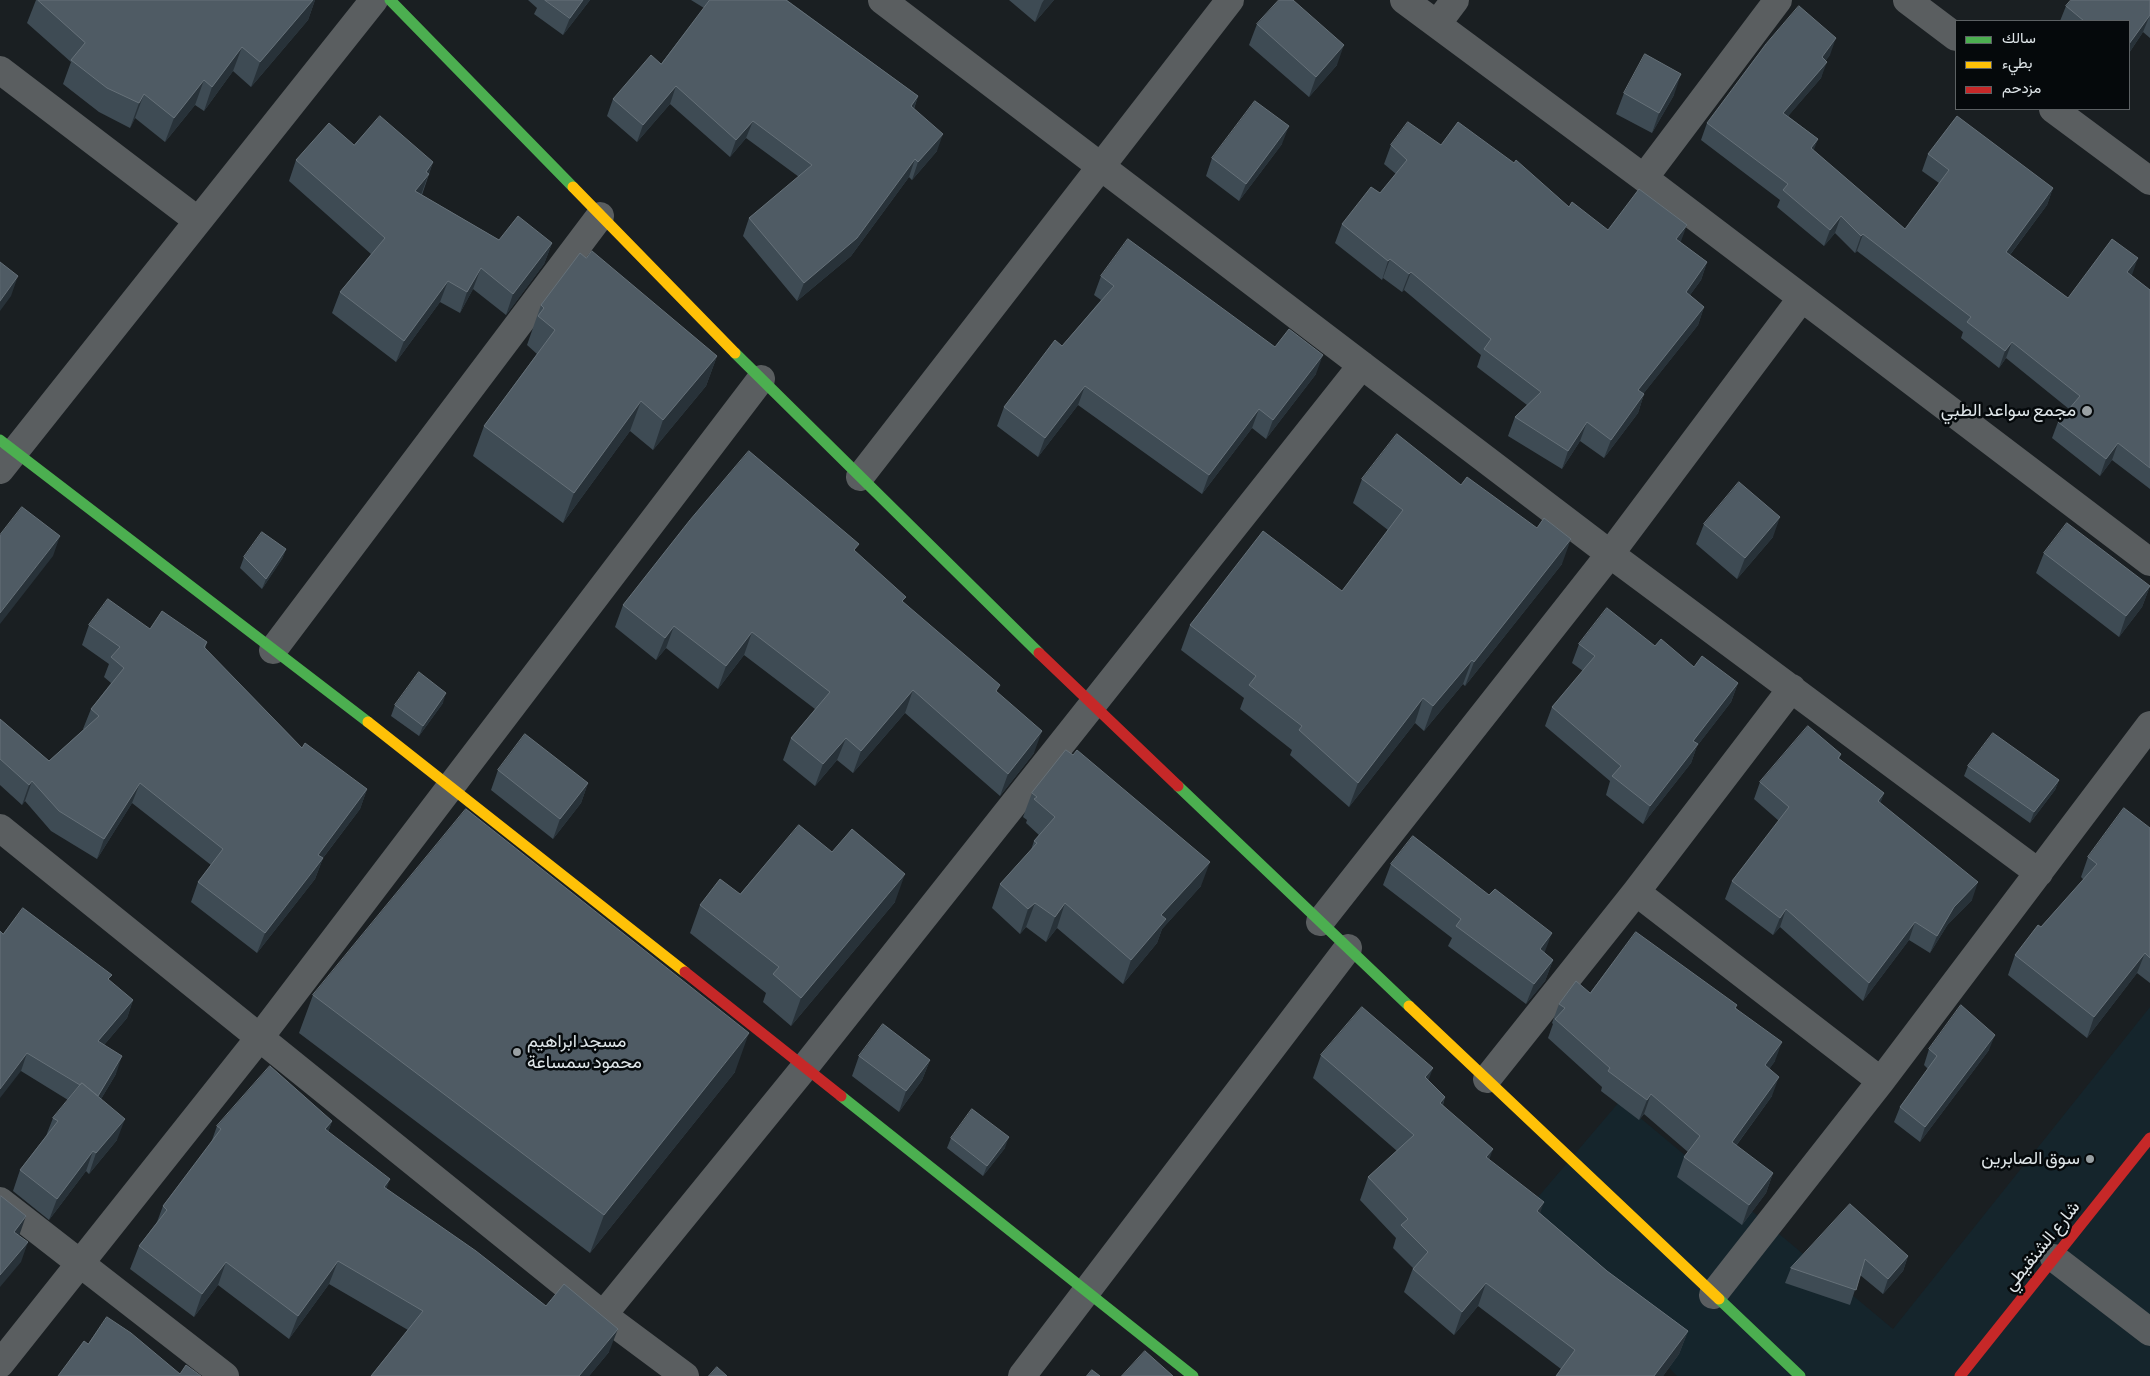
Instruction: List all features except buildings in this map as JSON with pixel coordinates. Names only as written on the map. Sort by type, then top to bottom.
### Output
[{"type":"street","points":[[374,0],[197,220],[5,453],[273,650],[452,786],[1087,1293],[1194,1376]]},
{"type":"street","points":[[390,0],[761,379],[1093,706],[1800,1376]]},
{"type":"street","points":[[882,0],[1610,554],[2039,873]]},
{"type":"street","points":[[860,477],[1230,0]]},
{"type":"street","points":[[1404,0],[1644,178],[2150,562]]},
{"type":"street","points":[[1437,24],[1455,0]]},
{"type":"street","points":[[1644,178],[1778,0]]},
{"type":"street","points":[[1907,0],[1955,35]]},
{"type":"street","points":[[0,70],[197,220]]},
{"type":"street","points":[[2054,110],[2150,181]]},
{"type":"street","points":[[273,650],[600,216]]},
{"type":"street","points":[[1320,922],[1610,554],[1801,299]]},
{"type":"street","points":[[603,1315],[806,1067],[1362,365]]},
{"type":"street","points":[[0,1364],[79,1262],[260,1037],[761,379]]},
{"type":"street","points":[[1488,1079],[1636,892],[1792,688]]},
{"type":"street","points":[[1713,1295],[1882,1080],[2150,725]]},
{"type":"street","points":[[0,828],[603,1315],[685,1376]]},
{"type":"street","points":[[1636,892],[1882,1080]]},
{"type":"street","points":[[1022,1376],[1348,948]]},
{"type":"street","name":"شارع الشنقيطي","points":[[1960,1376],[2150,1138]]},
{"type":"street","points":[[0,1201],[225,1376]]},
{"type":"street","points":[[2054,1258],[2150,1332]]},
{"type":"shaded area","name":"سوق الصابرين","points":[[2150,1007],[2150,1376],[1677,1376],[1521,1217],[1620,1101],[1893,1329]]},
{"type":"traffic: fast","points":[[390,0],[573,187]]},
{"type":"traffic: fast","points":[[735,353],[1039,653]]},
{"type":"traffic: fast","points":[[0,440],[368,722]]},
{"type":"traffic: fast","points":[[1178,786],[1409,1006]]},
{"type":"traffic: fast","points":[[841,1096],[1193,1376]]},
{"type":"traffic: fast","points":[[1719,1299],[1800,1376]]},
{"type":"traffic: slow","points":[[573,187],[735,353]]},
{"type":"traffic: slow","points":[[368,722],[685,972]]},
{"type":"traffic: slow","points":[[1409,1006],[1719,1299]]},
{"type":"traffic: jam","points":[[1039,653],[1178,786]]},
{"type":"traffic: jam","points":[[685,972],[841,1096]]},
{"type":"traffic: jam","points":[[1960,1376],[2150,1138]]},
{"type":"place","name":"مجمع سواعد الطبي","points":[[2087,411]]},
{"type":"place","name":"مسجد ابراهيم محمود سمساعة","points":[[517,1052]]},
{"type":"place","name":"سوق الصابرين","points":[[2090,1159]]}]
